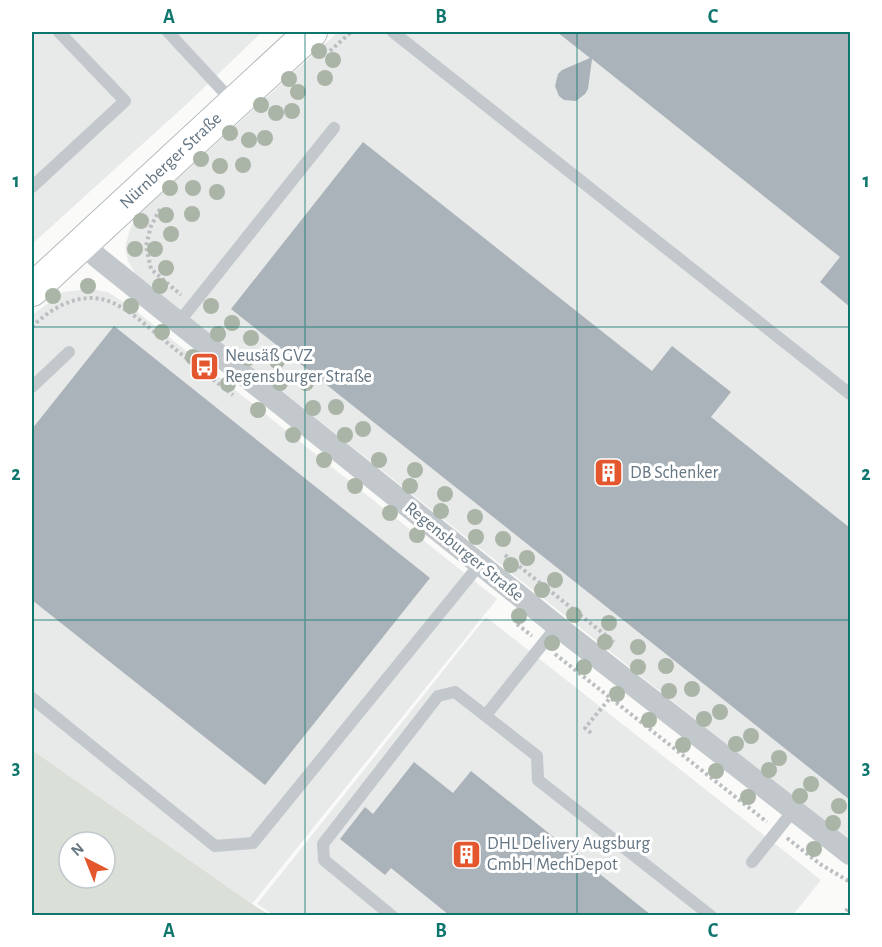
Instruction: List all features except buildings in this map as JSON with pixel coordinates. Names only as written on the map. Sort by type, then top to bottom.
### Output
[{"type":"street","name":"Nürnberger Straße","points":[[32,290],[234,103],[318,44]]},
{"type":"street","name":"Regensburger Straße","points":[[83,242],[97,257],[557,626],[850,854]]},
{"type":"lane","points":[[32,187],[125,101],[59,32]]},
{"type":"lane","points":[[168,32],[234,103]]},
{"type":"lane","points":[[393,32],[850,394]]},
{"type":"lane","points":[[179,322],[334,128]]},
{"type":"lane","points":[[32,387],[69,352]]},
{"type":"lane","points":[[32,698],[215,846],[253,843],[480,564]]},
{"type":"lane","points":[[486,715],[557,626]]},
{"type":"lane","points":[[392,915],[324,860],[323,844],[438,696],[455,692],[537,756],[538,780],[711,915]]},
{"type":"lane","points":[[752,862],[793,811]]},
{"type":"path","points":[[318,44],[351,32]]},
{"type":"path","points":[[168,201],[159,210],[150,226],[146,246],[151,269],[193,305]]},
{"type":"path","points":[[32,327],[44,315],[66,302],[91,298],[111,302],[138,320],[238,400]]},
{"type":"path","points":[[502,553],[624,649]]},
{"type":"path","points":[[517,623],[820,864],[850,882]]},
{"type":"path","points":[[591,733],[585,728],[610,698]]},
{"type":"path","points":[[842,915],[850,906]]},
{"type":"shaded area","points":[[32,32],[262,32],[189,102],[32,244]]},
{"type":"shaded area","points":[[338,32],[850,32],[850,842],[136,275],[128,261],[125,248],[130,229],[139,214]]},
{"type":"shaded area","points":[[89,289],[108,292],[135,310],[497,599],[252,904],[32,750],[32,315],[63,292]]},
{"type":"shaded area","points":[[486,617],[821,880],[792,916],[275,916],[257,904]]},
{"type":"shaded area","points":[[32,750],[252,904],[270,915],[32,915]]},
{"type":"place","name":"Neusäß GVZ Regensburger Straße","points":[[204,366]]},
{"type":"place","name":"DB Schenker","points":[[609,473]]},
{"type":"place","name":"DHL Delivery Augsburg GmbH MechDepot","points":[[466,854]]}]
